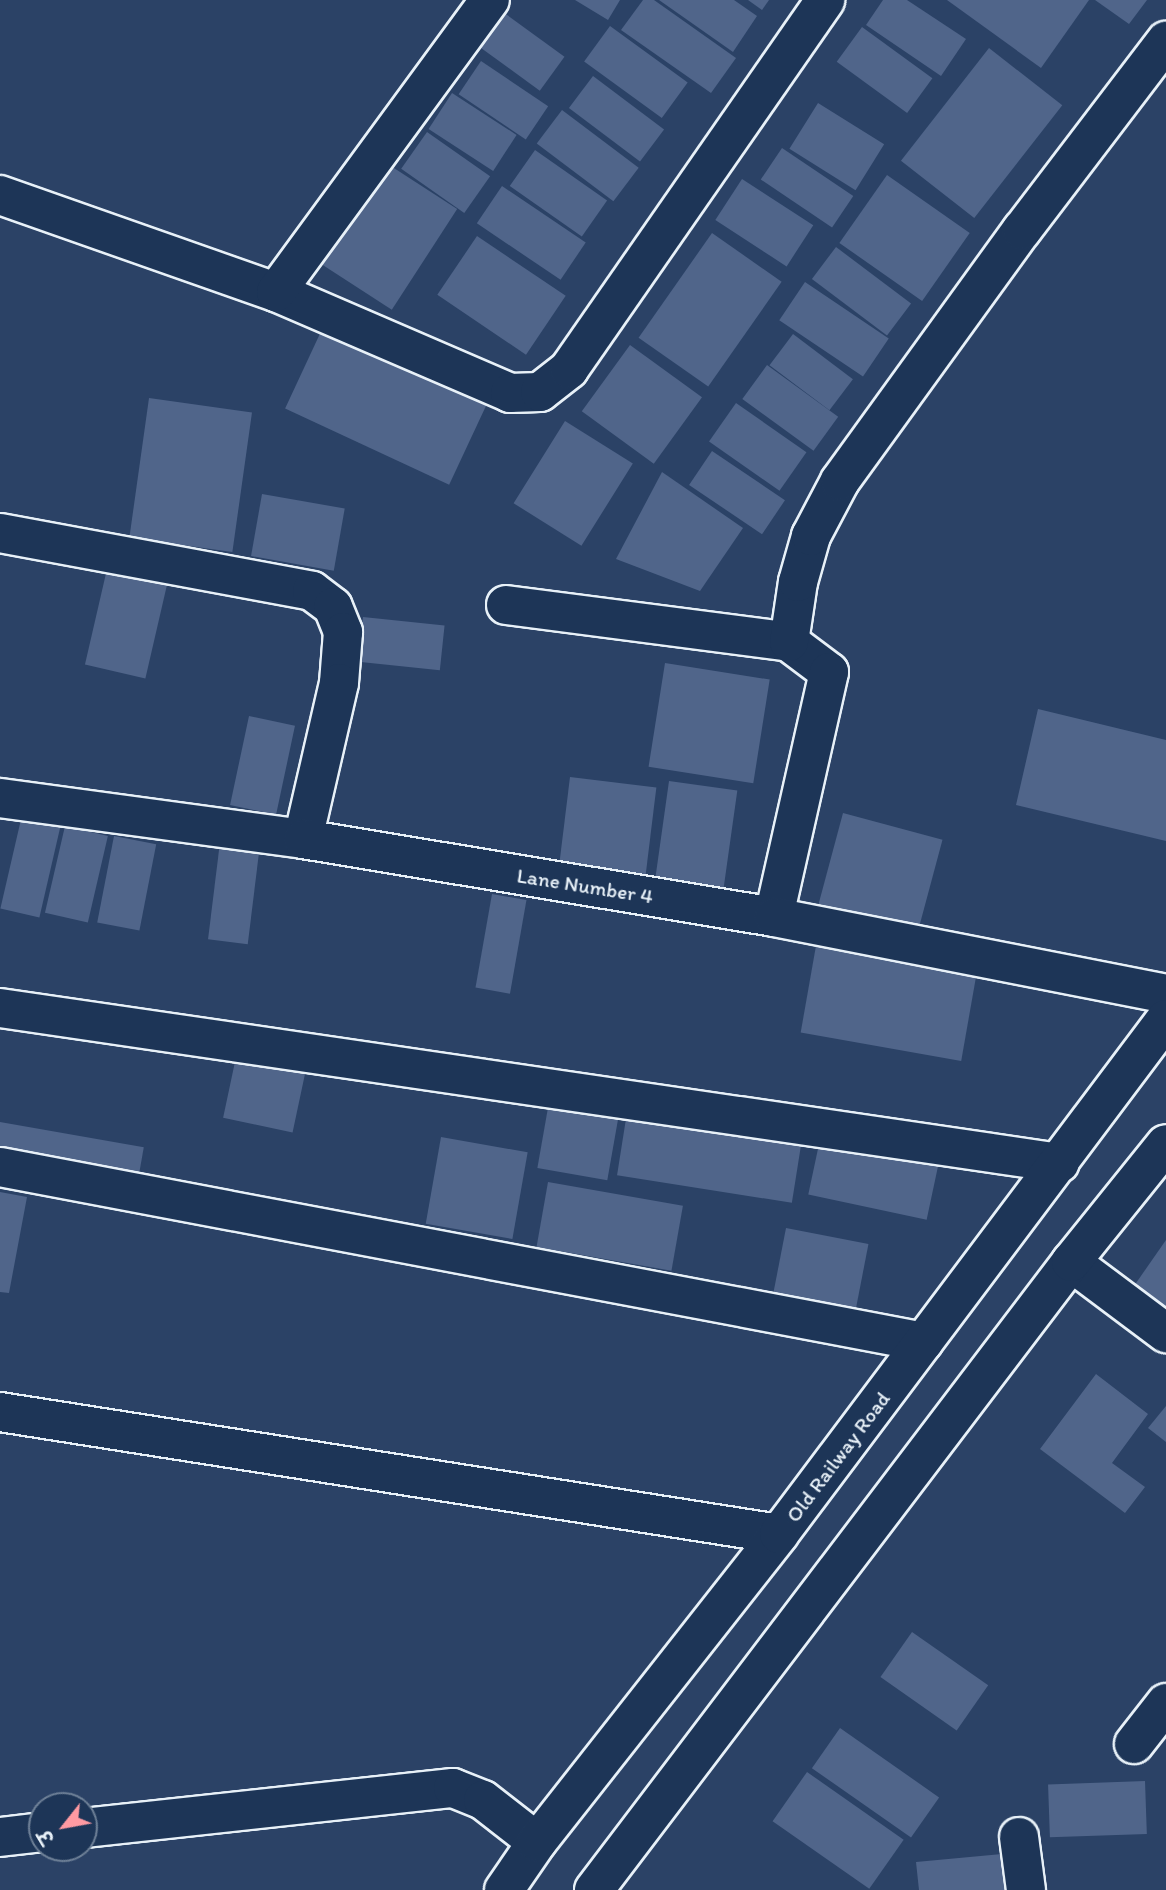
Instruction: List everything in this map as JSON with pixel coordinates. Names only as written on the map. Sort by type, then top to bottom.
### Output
[{"type":"street","points":[[276,292],[490,0]]},
{"type":"street","points":[[0,195],[276,292],[510,393],[540,392],[569,369],[825,0]]},
{"type":"street","points":[[789,642],[798,582],[811,536],[840,481],[1021,230],[1166,41]]},
{"type":"street","points":[[0,533],[312,591],[333,607],[343,632],[339,683],[303,839]]},
{"type":"street","points":[[506,605],[789,642],[828,672],[774,918]]},
{"type":"street","name":"Lane Number 4","points":[[0,798],[303,839],[774,918],[1166,994]]},
{"type":"street","points":[[0,1008],[1060,1163]]},
{"type":"street","name":"Old Railway Road","points":[[504,1890],[537,1842],[779,1534],[925,1342],[1166,1019]]},
{"type":"street","points":[[594,1890],[1071,1262],[1166,1144]]},
{"type":"street","points":[[0,1167],[925,1342]]},
{"type":"street","points":[[1071,1262],[1166,1333]]},
{"type":"street","points":[[0,1412],[779,1534]]},
{"type":"street","points":[[1134,1744],[1166,1703]]},
{"type":"street","points":[[98,1826],[453,1788],[484,1800],[537,1842]]},
{"type":"street","points":[[0,1837],[28,1834]]},
{"type":"street","points":[[1019,1837],[1026,1890]]},
{"type":"building","points":[[575,0],[620,0],[608,20]]},
{"type":"building","points":[[643,0],[654,0],[736,58],[711,93],[621,30]]},
{"type":"building","points":[[659,0],[734,0],[757,16],[733,52]]},
{"type":"building","points":[[748,0],[769,0],[762,10]]},
{"type":"building","points":[[883,0],[907,0],[966,39],[941,76],[866,25]]},
{"type":"building","points":[[947,0],[1089,0],[1041,68]]},
{"type":"building","points":[[1095,0],[1147,0],[1129,24]]},
{"type":"building","points":[[503,12],[564,57],[540,91],[478,46]]},
{"type":"building","points":[[610,26],[688,82],[662,118],[584,62]]},
{"type":"building","points":[[862,27],[932,78],[907,113],[837,62]]},
{"type":"building","points":[[989,48],[1062,105],[974,218],[901,161]]},
{"type":"building","points":[[481,61],[548,106],[526,139],[459,94]]},
{"type":"building","points":[[593,76],[664,130],[640,162],[569,108]]},
{"type":"building","points":[[452,93],[517,135],[493,171],[429,129]]},
{"type":"building","points":[[818,103],[884,144],[856,190],[789,149]]},
{"type":"building","points":[[562,110],[639,168],[613,201],[537,144]]},
{"type":"building","points":[[427,132],[490,176],[464,213],[401,169]]},
{"type":"building","points":[[782,148],[853,196],[832,228],[761,180]]},
{"type":"building","points":[[535,150],[607,200],[582,237],[510,186]]},
{"type":"building","points":[[380,159],[457,209],[392,310],[315,260]]},
{"type":"building","points":[[887,175],[970,233],[922,301],[839,243]]},
{"type":"building","points":[[742,179],[813,225],[787,266],[715,220]]},
{"type":"building","points":[[502,186],[586,242],[561,280],[477,223]]},
{"type":"building","points":[[712,233],[782,282],[708,387],[639,338]]},
{"type":"building","points":[[477,236],[566,296],[526,355],[437,295]]},
{"type":"building","points":[[836,247],[911,304],[887,336],[812,279]]},
{"type":"building","points":[[805,282],[889,338],[863,377],[779,320]]},
{"type":"building","points":[[324,325],[488,401],[449,485],[285,408]]},
{"type":"building","points":[[793,334],[853,379],[829,410],[770,365]]},
{"type":"building","points":[[630,345],[702,397],[654,464],[582,411]]},
{"type":"building","points":[[767,365],[838,417],[814,451],[742,399]]},
{"type":"building","points":[[149,398],[252,412],[232,552],[129,538]]},
{"type":"building","points":[[736,403],[806,452],[779,491],[709,442]]},
{"type":"building","points":[[565,421],[633,463],[581,546],[514,503]]},
{"type":"building","points":[[712,451],[785,500],[762,534],[689,485]]},
{"type":"building","points":[[662,472],[743,528],[700,591],[616,559]]},
{"type":"building","points":[[262,494],[345,509],[334,571],[251,556]]},
{"type":"building","points":[[107,569],[167,583],[145,678],[85,664]]},
{"type":"building","points":[[363,617],[445,626],[440,670],[358,662]]},
{"type":"building","points":[[665,663],[770,680],[753,783],[649,767]]},
{"type":"building","points":[[1038,709],[1166,740],[1166,841],[1016,805]]},
{"type":"building","points":[[249,716],[295,726],[276,815],[230,805]]},
{"type":"building","points":[[570,777],[656,788],[645,882],[558,871]]},
{"type":"building","points":[[669,781],[737,791],[723,894],[655,884]]},
{"type":"building","points":[[843,813],[942,840],[918,930],[819,904]]},
{"type":"building","points":[[22,815],[61,824],[39,918],[0,909]]},
{"type":"building","points":[[65,826],[108,836],[88,923],[45,913]]},
{"type":"building","points":[[114,836],[156,844],[139,931],[97,922]]},
{"type":"building","points":[[220,842],[260,847],[248,944],[208,939]]},
{"type":"building","points":[[492,894],[526,900],[510,994],[476,988]]},
{"type":"building","points":[[817,940],[978,968],[961,1061],[801,1033]]},
{"type":"building","points":[[236,1057],[305,1072],[293,1132],[223,1118]]},
{"type":"building","points":[[549,1102],[619,1114],[607,1180],[537,1168]]},
{"type":"building","points":[[628,1106],[803,1134],[792,1203],[617,1175]]},
{"type":"building","points":[[0,1122],[144,1147],[138,1182],[0,1158]]},
{"type":"building","points":[[822,1130],[940,1155],[927,1220],[808,1195]]},
{"type":"building","points":[[441,1137],[528,1152],[512,1239],[426,1224]]},
{"type":"building","points":[[548,1182],[683,1206],[671,1271],[537,1247]]},
{"type":"building","points":[[0,1192],[27,1197],[9,1293],[0,1292]]},
{"type":"building","points":[[786,1228],[868,1244],[855,1313],[773,1297]]},
{"type":"building","points":[[1166,1240],[1166,1323],[1127,1296]]},
{"type":"building","points":[[1096,1374],[1148,1414],[1112,1463],[1145,1487],[1125,1513],[1040,1449]]},
{"type":"building","points":[[1166,1406],[1166,1442],[1148,1428]]},
{"type":"building","points":[[912,1632],[988,1685],[957,1730],[880,1677]]},
{"type":"building","points":[[840,1728],[939,1797],[911,1838],[812,1768]]},
{"type":"building","points":[[807,1772],[904,1840],[869,1889],[773,1821]]},
{"type":"building","points":[[1145,1781],[1147,1834],[1050,1837],[1048,1784]]},
{"type":"building","points":[[1002,1854],[1006,1890],[919,1890],[916,1862]]}]
